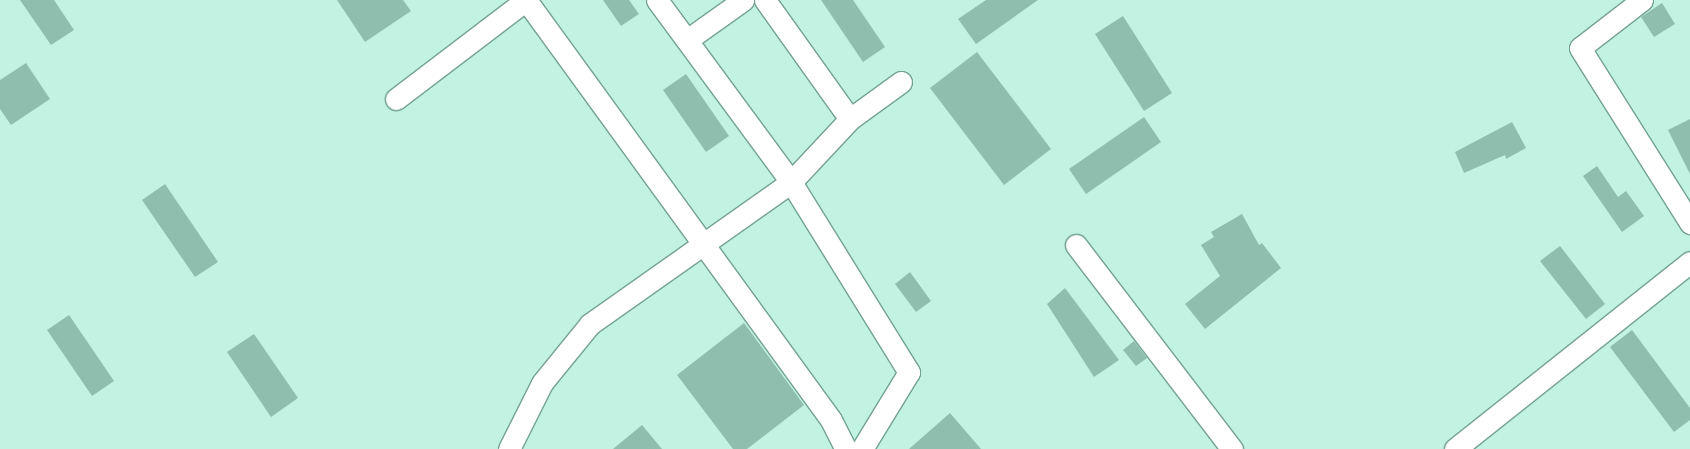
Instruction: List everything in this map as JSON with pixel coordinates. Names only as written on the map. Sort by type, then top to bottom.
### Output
[{"type":"street","points":[[396,99],[526,0],[831,420],[846,449]]},
{"type":"street","points":[[657,0],[791,182],[908,372],[862,449]]},
{"type":"street","points":[[687,40],[743,0]]},
{"type":"street","points":[[765,0],[850,119]]},
{"type":"street","points":[[1642,0],[1580,48],[1690,223]]},
{"type":"street","points":[[509,449],[542,383],[590,324],[702,243],[791,182],[850,119],[901,82]]},
{"type":"street","points":[[1076,245],[1232,449]]},
{"type":"street","points":[[1455,449],[1690,262]]},
{"type":"building","points":[[20,0],[54,0],[74,30],[51,45]]},
{"type":"building","points":[[337,0],[403,0],[411,11],[365,42]]},
{"type":"building","points":[[603,0],[629,0],[639,14],[621,26]]},
{"type":"building","points":[[821,0],[853,0],[885,47],[863,62]]},
{"type":"building","points":[[986,0],[1038,0],[976,44],[958,19]]},
{"type":"building","points":[[1662,3],[1675,24],[1654,37],[1641,17]]},
{"type":"building","points":[[1123,16],[1172,93],[1144,111],[1095,34]]},
{"type":"building","points":[[977,52],[1051,149],[1004,185],[930,88]]},
{"type":"building","points":[[26,63],[50,99],[11,125],[0,109],[0,80]]},
{"type":"building","points":[[686,74],[729,136],[706,152],[663,90]]},
{"type":"building","points":[[1144,117],[1161,142],[1086,194],[1069,169]]},
{"type":"building","points":[[1690,119],[1690,174],[1668,130]]},
{"type":"building","points":[[1512,122],[1526,148],[1506,159],[1505,155],[1464,173],[1455,152]]},
{"type":"building","points":[[1597,166],[1618,197],[1626,191],[1644,216],[1622,232],[1583,176]]},
{"type":"building","points":[[165,184],[218,262],[195,277],[142,200]]},
{"type":"building","points":[[1242,214],[1259,245],[1262,243],[1281,268],[1205,329],[1185,304],[1220,276],[1201,245],[1214,237],[1211,232]]},
{"type":"building","points":[[1560,246],[1605,304],[1586,319],[1540,261]]},
{"type":"building","points":[[910,272],[931,301],[916,312],[895,284]]},
{"type":"building","points":[[1065,288],[1119,360],[1094,377],[1047,304]]},
{"type":"building","points":[[69,315],[114,381],[92,396],[47,330]]},
{"type":"building","points":[[744,323],[804,405],[747,449],[733,449],[677,375]]},
{"type":"building","points":[[1632,330],[1690,408],[1690,420],[1674,432],[1610,347]]},
{"type":"building","points":[[254,334],[298,398],[271,417],[227,352]]},
{"type":"building","points":[[1134,341],[1147,358],[1136,366],[1123,350]]},
{"type":"building","points":[[950,413],[981,449],[909,449]]},
{"type":"building","points":[[642,425],[662,449],[613,449]]}]
